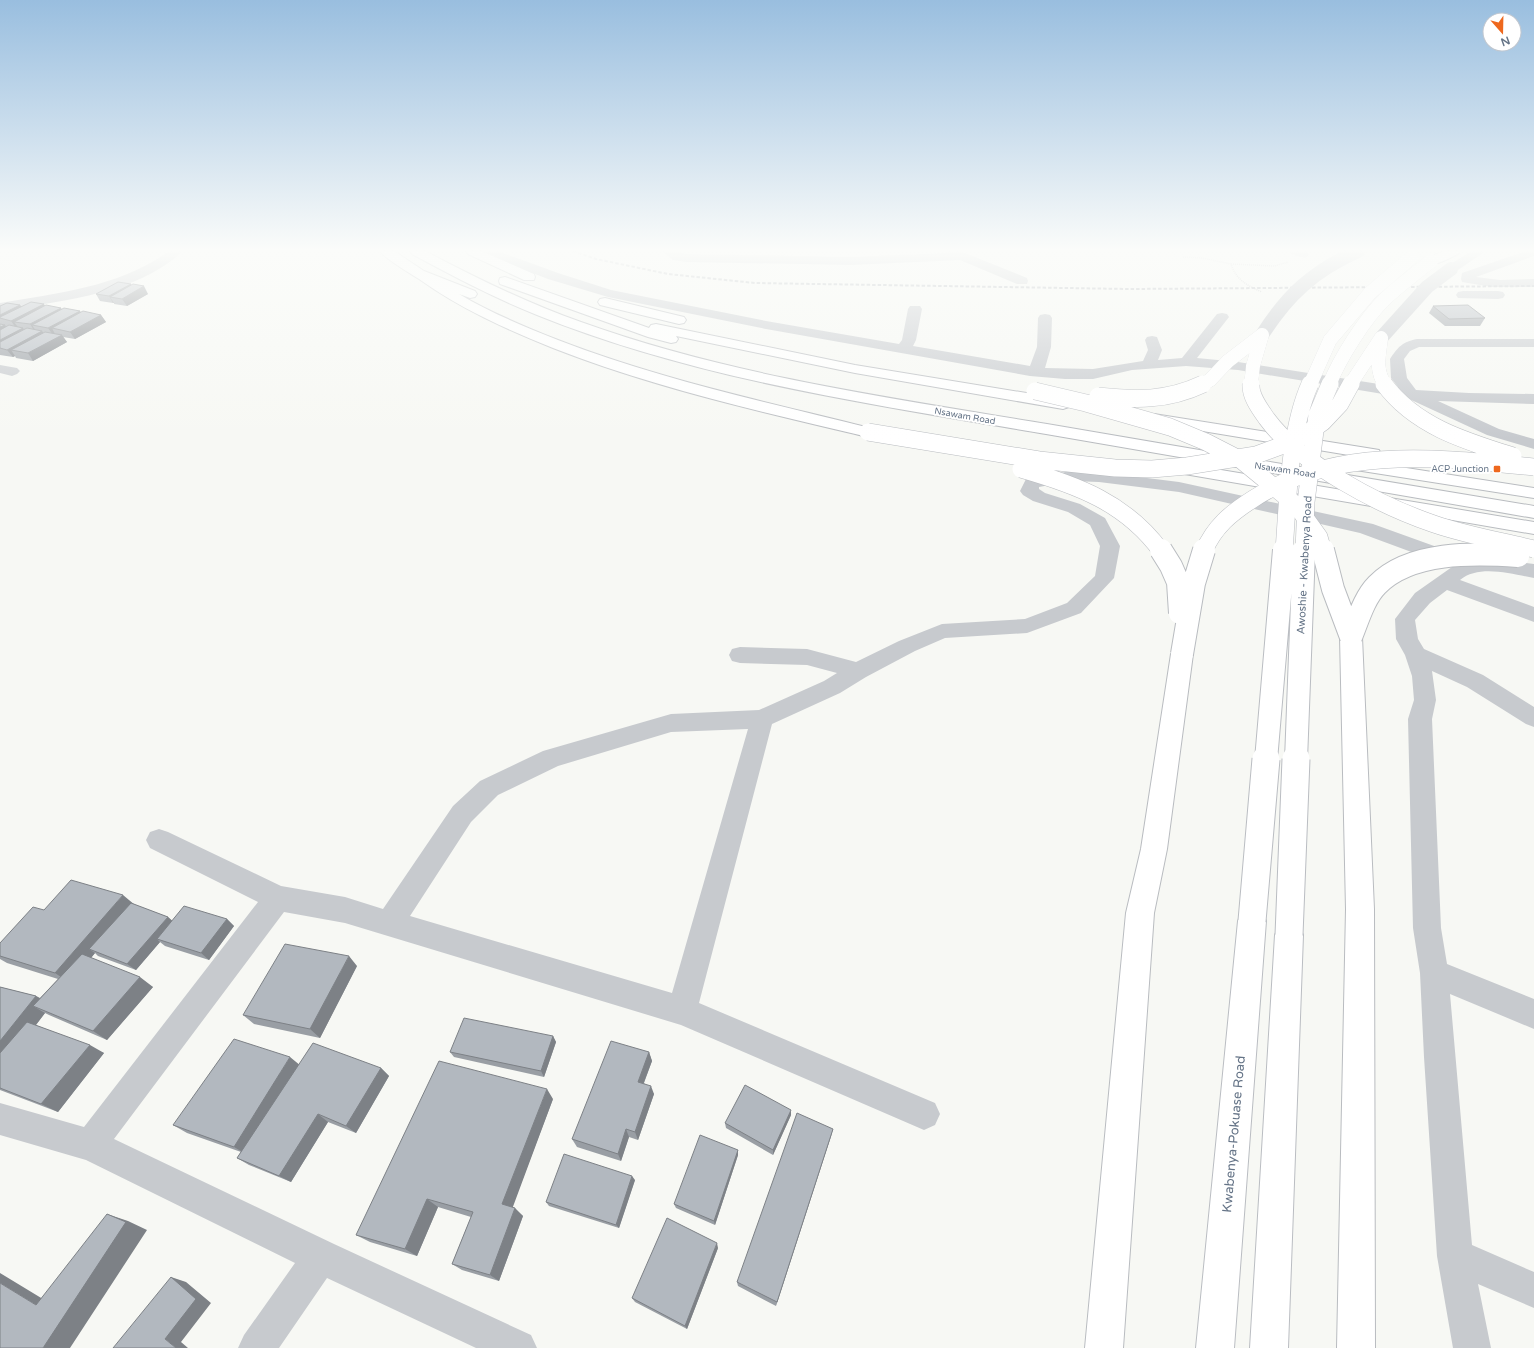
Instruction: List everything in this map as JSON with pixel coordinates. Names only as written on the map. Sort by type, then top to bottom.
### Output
[{"type":"main road","points":[[487,314],[518,329],[585,357],[667,383],[721,398],[1007,465],[1055,478],[1103,499],[1132,518],[1156,542],[1171,566],[1179,584],[1182,654]]},
{"type":"main road","points":[[517,314],[572,337],[688,373],[882,416],[1016,440]]},
{"type":"main road","name":"Nsawam Road","points":[[548,314],[638,345],[759,377],[844,396],[1534,512]]},
{"type":"main road","name":"Nsawam Road","points":[[599,314],[653,334],[711,350],[853,382],[1058,418],[1534,493]]},
{"type":"main road","points":[[650,314],[740,334],[1035,391],[1170,427],[1206,442],[1241,460],[1296,505],[1319,537],[1333,589],[1351,637],[1360,909],[1356,1348]]},
{"type":"main road","name":"Awoshie - Kwabenya Road","points":[[1252,921],[1295,434],[1305,395],[1330,340],[1352,314]]},
{"type":"main road","name":"Awoshie - Kwabenya Road","points":[[1269,1348],[1289,935],[1306,502],[1317,415],[1334,373],[1356,335],[1373,314]]},
{"type":"main road","points":[[619,321],[855,369],[1534,480]]},
{"type":"main road","points":[[1035,391],[1128,399],[1153,398],[1185,392],[1210,380],[1228,361],[1262,335]]},
{"type":"main road","points":[[1262,335],[1253,366],[1251,388],[1260,409],[1276,431],[1304,455],[1330,474],[1396,509],[1435,524],[1534,550]]},
{"type":"main road","points":[[868,432],[1039,460],[1115,468],[1152,469],[1187,466],[1256,455],[1297,440],[1323,422],[1340,404],[1355,376],[1381,338]]},
{"type":"main road","points":[[1381,338],[1377,369],[1384,383],[1400,404],[1442,431],[1476,444],[1519,458],[1534,461]]},
{"type":"main road","points":[[1055,446],[1534,528]]},
{"type":"main road","points":[[1104,1348],[1140,913],[1154,848],[1182,654],[1196,576],[1208,541],[1227,517],[1269,488],[1291,477],[1324,468],[1375,460],[1403,458],[1534,467]]},
{"type":"main road","points":[[1351,637],[1365,605],[1377,585],[1392,572],[1421,561],[1454,556],[1491,553],[1534,557]]},
{"type":"main road","name":"Kwabenya-Pokuase Road","points":[[1215,1348],[1252,921]]},
{"type":"street","points":[[711,314],[903,350],[1036,371],[1065,374],[1093,374],[1132,366],[1186,362],[1238,366],[1411,394],[1469,398],[1534,399]]},
{"type":"street","points":[[903,350],[909,340],[914,314]]},
{"type":"street","points":[[1262,335],[1277,314]]},
{"type":"street","points":[[1381,338],[1403,314]]},
{"type":"street","points":[[1186,362],[1222,317]]},
{"type":"street","points":[[1036,371],[1044,347],[1045,318]]},
{"type":"street","points":[[1148,365],[1155,350],[1152,340]]},
{"type":"street","points":[[1534,343],[1418,343],[1405,348],[1397,359],[1399,378],[1411,394],[1493,432],[1534,444]]},
{"type":"street","points":[[389,924],[462,814],[489,788],[551,758],[671,722],[762,718],[832,687],[858,671],[907,646],[942,631],[1026,626],[1074,608],[1104,578],[1110,546],[1098,522],[1074,508],[1039,497],[1029,490],[1032,483],[1071,476],[1099,477],[1179,487],[1366,528],[1472,567]]},
{"type":"street","points":[[1472,1348],[1455,1256],[1434,973],[1427,928],[1420,719],[1425,700],[1422,676],[1416,655],[1407,639],[1405,619],[1420,598],[1435,586],[1445,582],[1458,572],[1472,567],[1504,566],[1534,571]]},
{"type":"street","points":[[1445,582],[1534,615]]},
{"type":"street","points":[[740,655],[807,657],[858,671]]},
{"type":"street","points":[[1416,655],[1475,682],[1534,718]]},
{"type":"street","points":[[682,1011],[762,718]]},
{"type":"street","points":[[159,840],[278,898],[345,910],[682,1011],[924,1114]]},
{"type":"street","points":[[90,1145],[278,898]]},
{"type":"street","points":[[1434,973],[1534,1014]]},
{"type":"street","points":[[0,1119],[90,1145],[321,1256],[518,1348]]},
{"type":"street","points":[[257,1348],[321,1256]]},
{"type":"street","points":[[1455,1256],[1534,1290]]},
{"type":"building","points":[[6,314],[25,314],[11,321],[0,317]]},
{"type":"building","points":[[29,314],[50,314],[30,324],[14,322]]},
{"type":"building","points":[[53,314],[75,314],[48,328],[32,325]]},
{"type":"building","points":[[78,314],[101,315],[70,332],[52,328]]},
{"type":"building","points":[[1443,314],[1480,314],[1485,318],[1449,319]]},
{"type":"building","points":[[9,325],[23,328],[0,340],[0,330]]},
{"type":"building","points":[[27,328],[42,331],[7,350],[0,348],[0,342]]},
{"type":"building","points":[[45,332],[62,335],[28,353],[11,350]]},
{"type":"building","points":[[71,880],[123,895],[55,973],[0,956],[0,943],[33,907],[44,910]]},
{"type":"building","points":[[131,903],[168,917],[127,964],[89,949]]},
{"type":"building","points":[[184,906],[227,919],[201,953],[157,939]]},
{"type":"building","points":[[285,944],[349,956],[310,1029],[243,1015]]},
{"type":"building","points":[[82,954],[140,977],[93,1031],[33,1006]]},
{"type":"building","points":[[0,987],[36,996],[0,1041]]},
{"type":"building","points":[[464,1018],[553,1036],[541,1071],[450,1052]]},
{"type":"building","points":[[27,1022],[90,1045],[41,1104],[0,1088],[0,1053]]},
{"type":"building","points":[[234,1039],[290,1057],[234,1147],[173,1125]]},
{"type":"building","points":[[611,1041],[649,1052],[638,1082],[651,1086],[635,1132],[626,1129],[618,1154],[572,1139]]},
{"type":"building","points":[[313,1043],[381,1068],[346,1126],[318,1114],[279,1176],[237,1158]]},
{"type":"building","points":[[439,1061],[547,1089],[502,1204],[515,1208],[490,1275],[452,1264],[473,1212],[427,1199],[405,1249],[356,1235]]},
{"type":"building","points":[[745,1085],[791,1110],[773,1150],[725,1123]]},
{"type":"building","points":[[797,1113],[833,1129],[777,1302],[737,1282]]},
{"type":"building","points":[[700,1135],[738,1150],[714,1221],[674,1204]]},
{"type":"building","points":[[564,1154],[632,1176],[616,1225],[546,1202]]},
{"type":"building","points":[[107,1214],[126,1222],[43,1348],[0,1348],[0,1283],[36,1305]]},
{"type":"building","points":[[667,1218],[717,1243],[685,1326],[632,1298]]},
{"type":"building","points":[[171,1277],[196,1299],[165,1339],[176,1348],[113,1348]]},
{"type":"place","name":"ACP Junction","points":[[1497,469]]}]
